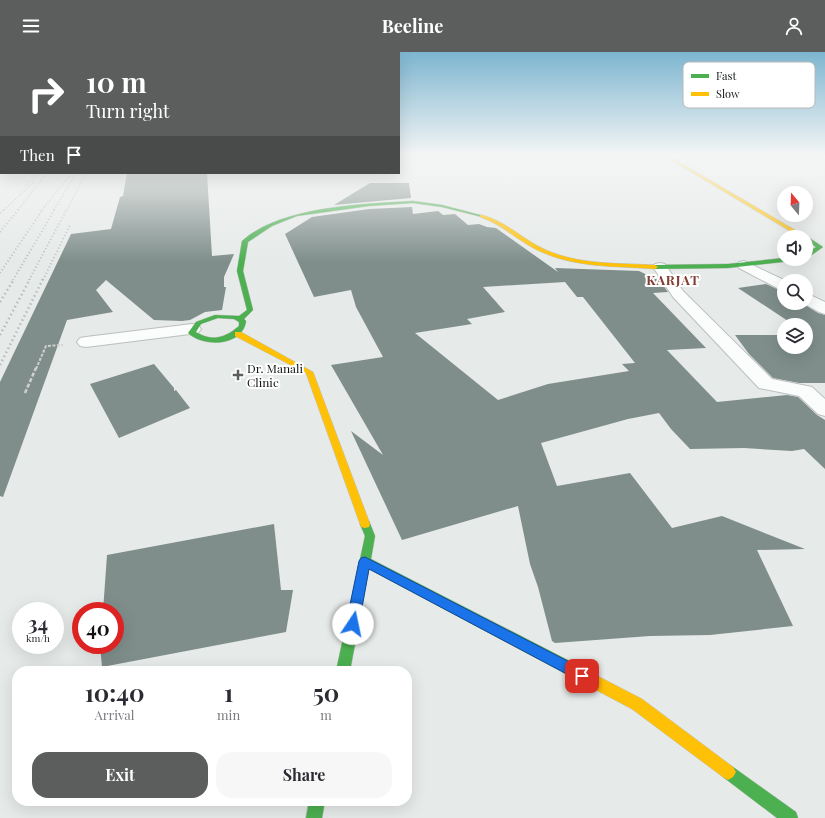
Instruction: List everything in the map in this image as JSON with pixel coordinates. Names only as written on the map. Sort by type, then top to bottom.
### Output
[{"type":"street","points":[[727,191],[792,230]]},
{"type":"street","points":[[240,319],[250,310],[240,271],[245,241],[270,225],[296,215],[369,204],[413,202],[442,206],[493,219],[545,252],[581,262],[660,268],[744,265],[777,261]]},
{"type":"street","points":[[813,242],[823,248]]},
{"type":"street","points":[[813,253],[823,248]]},
{"type":"street","points":[[744,265],[777,282]]},
{"type":"street","points":[[660,268],[678,294],[766,384],[805,391],[825,410]]},
{"type":"street","points":[[813,302],[825,308]]},
{"type":"street","points":[[86,342],[192,329],[195,325],[209,318],[226,316],[240,319],[244,326],[238,334],[223,340],[207,341],[195,337],[192,333],[192,329]]},
{"type":"street","points":[[238,334],[308,372],[370,536],[344,666]]},
{"type":"street","points":[[365,561],[637,704],[790,818]]},
{"type":"street","points":[[314,818],[316,806]]},
{"type":"path","points":[[25,393],[46,346]]},
{"type":"building","points":[[124,191],[208,191],[212,256],[234,254],[224,277],[224,287],[226,287],[222,310],[205,312],[190,320],[154,320],[106,280],[96,290],[113,312],[67,320],[3,497],[0,496],[0,382],[71,234],[111,229],[120,197],[123,196]]},
{"type":"building","points":[[357,191],[410,191],[411,198],[334,205]]},
{"type":"building","points":[[412,207],[413,214],[438,211],[443,215],[455,214],[468,225],[479,224],[496,228],[558,272],[555,268],[639,271],[660,281],[668,292],[653,293],[706,348],[667,350],[717,402],[787,395],[798,397],[817,415],[825,420],[825,469],[804,449],[792,451],[744,448],[690,449],[671,429],[659,413],[628,419],[541,443],[557,486],[630,473],[672,528],[722,516],[805,549],[757,550],[793,626],[710,635],[650,636],[555,643],[552,641],[538,587],[530,564],[518,506],[402,540],[351,431],[383,455],[331,365],[383,357],[356,307],[351,290],[314,297],[285,234],[312,217],[369,209]],"holes":[[[565,282],[577,297],[583,297],[635,363],[622,364],[629,371],[548,384],[498,400],[415,333],[472,324],[467,319],[505,312],[483,287]]]},
{"type":"building","points":[[766,284],[777,289],[777,310],[813,310],[825,315],[825,383],[799,383],[773,378],[749,354],[735,335],[777,335],[777,354],[813,354],[813,318],[783,318],[738,288]]},
{"type":"building","points":[[154,364],[174,388],[174,391],[176,390],[190,408],[119,438],[90,384]]},
{"type":"building","points":[[274,524],[281,590],[293,590],[286,632],[107,666],[102,666],[101,654],[124,654],[124,602],[104,602],[107,555]]},
{"type":"railway","points":[[4,210],[25,191]]},
{"type":"railway","points":[[18,210],[33,191]]},
{"type":"railway","points":[[42,210],[57,191]]},
{"type":"railway","points":[[54,210],[65,191]]},
{"type":"railway","points":[[67,210],[77,191]]},
{"type":"railway","points":[[0,213],[5,209]]},
{"type":"railway","points":[[0,232],[19,209]]},
{"type":"railway","points":[[0,273],[43,209]]},
{"type":"railway","points":[[13,280],[55,209]]},
{"type":"railway","points":[[29,280],[67,209]]},
{"type":"railway","points":[[43,280],[70,225]]},
{"type":"railway","points":[[0,302],[14,279]]},
{"type":"railway","points":[[0,335],[30,279]]},
{"type":"railway","points":[[0,365],[43,279]]},
{"type":"traffic: fast","points":[[240,319],[250,310],[240,271],[245,241],[270,225],[296,215],[369,205],[413,202],[442,206],[482,216]]},
{"type":"traffic: fast","points":[[813,242],[820,247],[813,252]]},
{"type":"traffic: fast","points":[[655,267],[728,266],[777,261]]},
{"type":"traffic: fast","points":[[217,316],[235,317],[243,321],[242,327],[224,339],[212,341],[205,340],[192,333],[198,323],[217,316]]},
{"type":"traffic: fast","points":[[344,666],[370,536],[365,524]]},
{"type":"traffic: fast","points":[[365,561],[586,677]]},
{"type":"traffic: fast","points":[[728,772],[790,818]]},
{"type":"traffic: fast","points":[[314,818],[316,806]]},
{"type":"traffic: slow","points":[[726,191],[792,230]]},
{"type":"traffic: slow","points":[[482,216],[499,223],[538,248],[559,257],[600,264],[655,267]]},
{"type":"traffic: slow","points":[[238,334],[309,372],[365,524]]},
{"type":"traffic: slow","points":[[586,677],[637,704],[728,772]]},
{"type":"place","name":"Dr. Manali Clinic","points":[[238,375]]},
{"type":"district","name":"KARJAT","points":[[673,279]]},
{"type":"route","points":[[353,624],[365,561],[582,676]]}]
